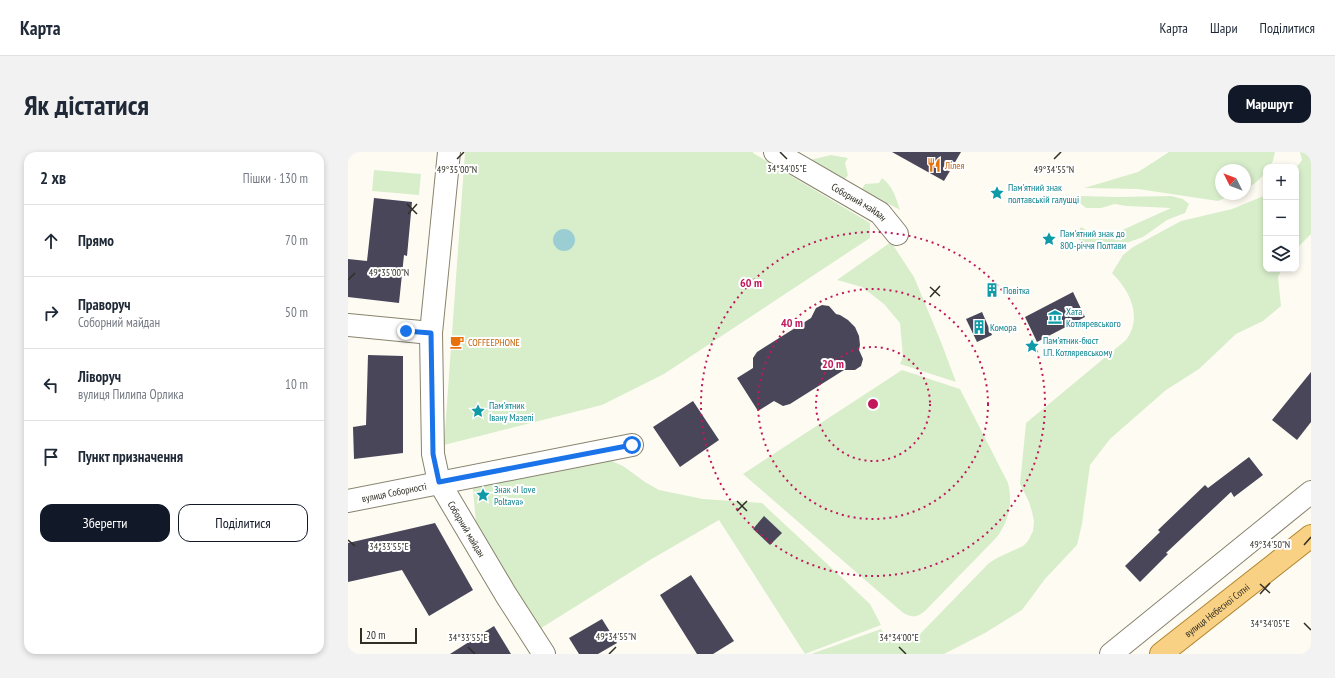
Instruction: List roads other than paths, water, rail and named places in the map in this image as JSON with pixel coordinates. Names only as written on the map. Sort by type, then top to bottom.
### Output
[{"type":"main road","name":"вулиця Небесної Сотні","points":[[1161,654],[1311,536]]},
{"type":"street","name":"Соборний майдан","points":[[449,152],[431,333],[433,454],[439,482],[506,596],[544,654]]},
{"type":"street","name":"Соборний майдан","points":[[775,152],[880,213],[897,234]]},
{"type":"street","points":[[348,325],[431,333]]},
{"type":"street","name":"вулиця Соборності","points":[[348,501],[632,445]]},
{"type":"street","points":[[1111,654],[1311,492]]},
{"type":"water","points":[[564,229],[568,230],[574,236],[574,244],[568,250],[564,251],[560,250],[554,244],[553,240],[554,236],[560,230]]},
{"type":"place","name":"Лілея","points":[[934,165]]},
{"type":"place","name":"Пам'ятний знак полтавській галушці","points":[[997,193]]},
{"type":"place","name":"Пам'ятний знак до 800-річчя Полтави","points":[[1049,239]]},
{"type":"place","name":"Повітка","points":[[992,290]]},
{"type":"place","name":"Хата Котляревського","points":[[1055,317]]},
{"type":"place","name":"Комора","points":[[979,327]]},
{"type":"place","name":"COFFEEPHONE","points":[[457,342]]},
{"type":"place","name":"Пам'ятник-бюст І.П. Котляревському","points":[[1032,346]]},
{"type":"place","name":"Пам'ятник Івану Мазепі","points":[[478,411]]},
{"type":"place","name":"Знак «I love Poltava»","points":[[483,495]]}]
